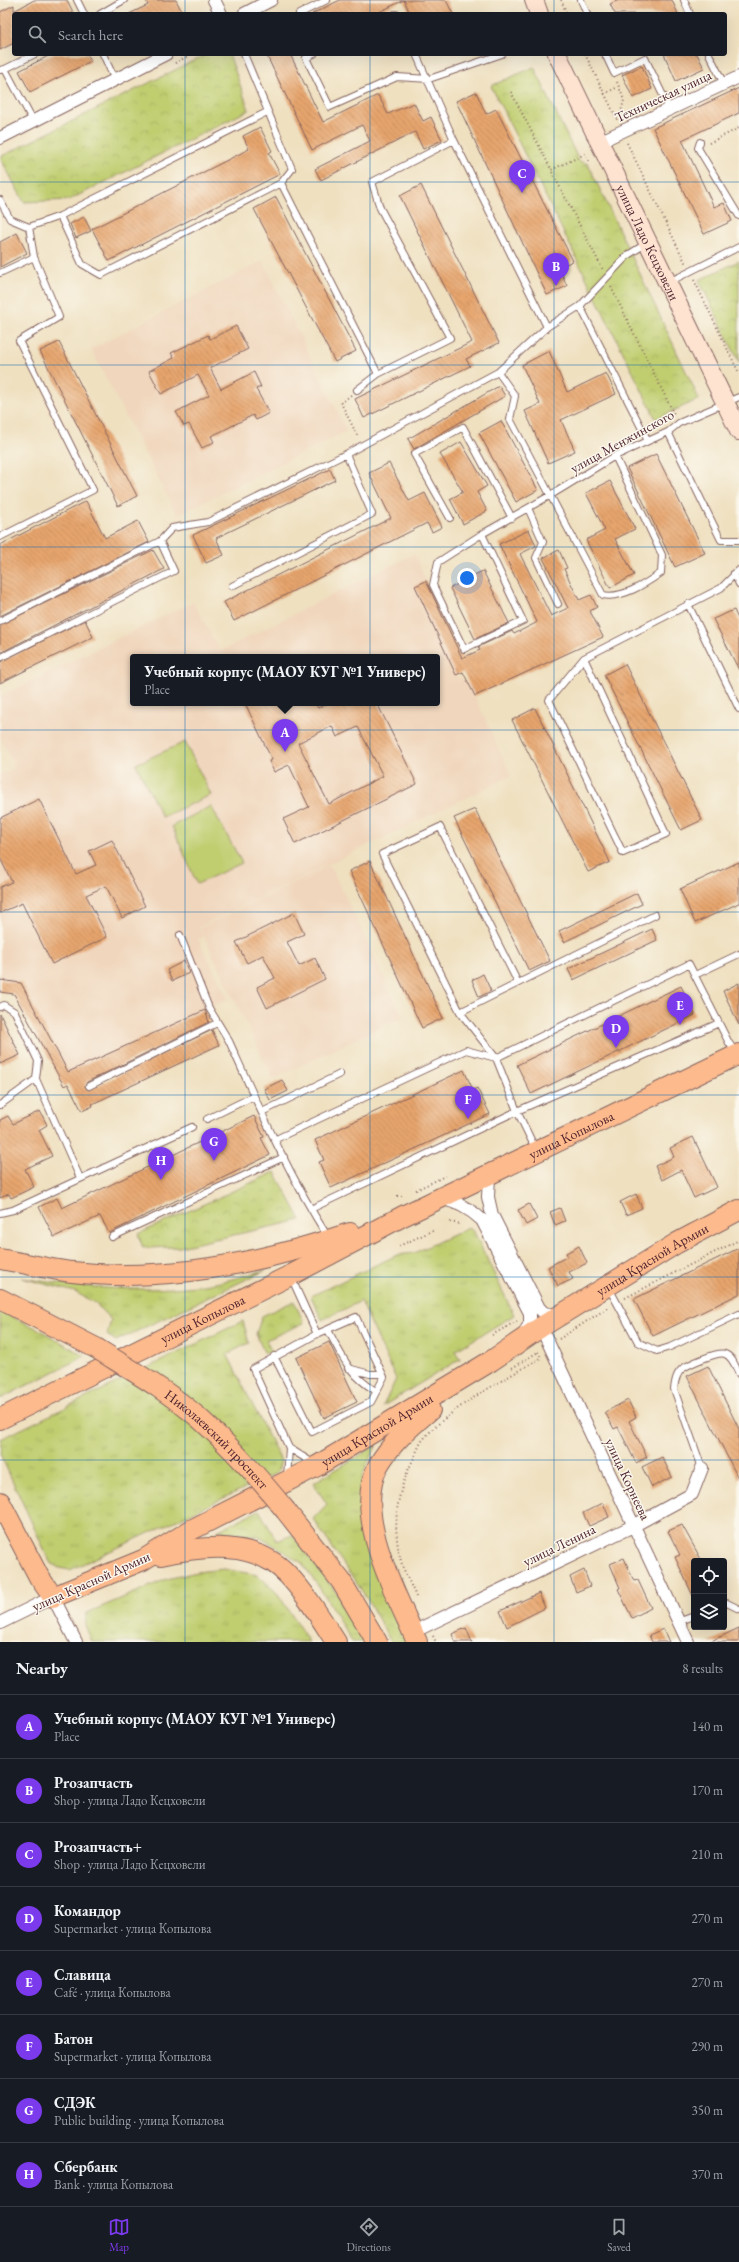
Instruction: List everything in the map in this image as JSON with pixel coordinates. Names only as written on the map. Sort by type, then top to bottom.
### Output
[{"type":"main road","points":[[534,0],[538,12]]},
{"type":"main road","name":"улица Ладо Кецховели","points":[[557,56],[667,282],[732,400],[739,430]]},
{"type":"main road","name":"улица Копылова","points":[[0,1259],[72,1272],[113,1275],[210,1269],[271,1257],[330,1240],[402,1206],[441,1198],[739,1056]]},
{"type":"main road","name":"улица Копылова","points":[[0,1419],[290,1275],[402,1206]]},
{"type":"main road","name":"улица Красной Армии","points":[[54,1597],[143,1560],[191,1530],[317,1466],[491,1361],[559,1316],[612,1294],[677,1243],[739,1210]]},
{"type":"main road","name":"Николаевский проспект","points":[[0,1298],[96,1348],[175,1400],[199,1419],[265,1484],[341,1581],[377,1642]]},
{"type":"main road","points":[[421,1636],[389,1577],[375,1534],[370,1507],[371,1486],[378,1466],[411,1426],[491,1361]]},
{"type":"main road","points":[[0,1502],[39,1577],[54,1597]]},
{"type":"main road","points":[[143,1560],[187,1549],[210,1547],[235,1549],[256,1554],[273,1563],[287,1573],[303,1592],[336,1642]]},
{"type":"street","points":[[214,0],[220,12]]},
{"type":"street","points":[[253,12],[271,0]]},
{"type":"street","points":[[0,138],[162,56]]},
{"type":"street","name":"Техническая улица","points":[[599,142],[739,77]]},
{"type":"street","points":[[489,1175],[488,1197],[492,1215],[539,1308],[544,1313],[559,1316]]},
{"type":"street","points":[[441,1198],[458,1203],[471,1210],[482,1220],[530,1314],[530,1323],[519,1342]]},
{"type":"street","name":"улица Корнеева","points":[[541,1327],[688,1642]]},
{"type":"street","name":"улица Ленина","points":[[421,1636],[692,1494],[702,1468]]},
{"type":"street","points":[[54,1597],[76,1642]]},
{"type":"street","name":"улица Красной Армии","points":[[0,1623],[54,1597]]},
{"type":"lane","points":[[77,0],[83,12]]},
{"type":"lane","points":[[103,12],[124,0]]},
{"type":"lane","points":[[303,12],[327,0]]},
{"type":"lane","points":[[581,0],[586,12]]},
{"type":"lane","points":[[684,0],[689,12]]},
{"type":"lane","points":[[31,56],[3,69],[33,121]]},
{"type":"lane","points":[[104,56],[115,80]]},
{"type":"lane","points":[[60,216],[82,264],[101,275],[282,184],[292,170],[245,56]]},
{"type":"lane","points":[[310,56],[306,58],[330,107],[397,77],[429,80],[496,56]]},
{"type":"lane","points":[[417,56],[429,80],[454,140],[547,327]]},
{"type":"lane","points":[[606,56],[614,73],[645,58],[670,110]]},
{"type":"lane","points":[[710,56],[724,84]]},
{"type":"lane","points":[[0,200],[10,218],[29,227],[60,216],[267,112]]},
{"type":"lane","points":[[357,390],[378,374],[450,338],[380,208],[372,182],[454,140]]},
{"type":"lane","points":[[699,145],[737,207],[739,216]]},
{"type":"lane","points":[[282,184],[378,374]]},
{"type":"lane","points":[[0,537],[93,490],[19,341],[59,317],[34,257],[29,227]]},
{"type":"lane","points":[[0,621],[160,541],[172,528],[208,522],[346,454],[498,372],[547,327],[580,306],[628,255],[648,242]]},
{"type":"lane","points":[[667,282],[739,247]]},
{"type":"lane","points":[[0,274],[34,257]]},
{"type":"lane","points":[[580,306],[648,441]]},
{"type":"lane","points":[[498,372],[515,396],[510,419],[603,595],[614,597],[649,582],[661,573],[662,555],[615,456]]},
{"type":"lane","name":"улица Менжинского","points":[[482,534],[523,620],[464,649],[434,585],[438,562],[482,534],[512,518],[615,456],[668,432],[679,423],[732,400]]},
{"type":"lane","points":[[450,518],[414,454],[463,427],[512,518]]},
{"type":"lane","points":[[668,432],[721,540],[739,540]]},
{"type":"lane","points":[[232,586],[372,514],[346,454]]},
{"type":"lane","points":[[528,508],[543,542],[536,558],[558,604]]},
{"type":"lane","points":[[0,658],[174,571],[160,541]]},
{"type":"lane","points":[[736,572],[739,584]]},
{"type":"lane","points":[[584,658],[666,834],[623,853],[549,700],[584,658],[721,588],[736,572]]},
{"type":"lane","points":[[688,604],[739,708]]},
{"type":"lane","points":[[518,983],[440,827],[382,854],[460,1012],[496,1058],[517,1111],[537,1152]]},
{"type":"lane","points":[[460,1012],[655,915]]},
{"type":"lane","points":[[180,935],[217,1023],[229,1041],[254,1096],[311,1209],[330,1240]]},
{"type":"lane","points":[[695,975],[739,954]]},
{"type":"lane","points":[[276,1139],[466,1050],[496,1058],[689,964],[719,1023],[739,1056]]},
{"type":"lane","points":[[1,1005],[15,1012],[38,1061],[36,1079],[80,1178]]},
{"type":"lane","points":[[89,1086],[217,1023]]},
{"type":"lane","points":[[311,1209],[517,1111],[719,1023]]},
{"type":"lane","points":[[262,1112],[340,1074]]},
{"type":"lane","points":[[0,1104],[36,1079]]},
{"type":"lane","points":[[207,1119],[254,1096]]},
{"type":"lane","points":[[0,1213],[13,1210],[192,1126]]},
{"type":"lane","points":[[112,1237],[284,1157]]},
{"type":"lane","points":[[290,1275],[317,1334]]},
{"type":"lane","points":[[612,1294],[638,1342],[657,1351],[670,1347],[739,1314]]},
{"type":"lane","points":[[274,1356],[312,1432],[371,1402],[384,1377],[356,1317],[317,1334],[274,1356],[253,1369],[289,1448],[287,1482]]},
{"type":"lane","points":[[328,1330],[348,1368],[364,1384],[376,1391]]},
{"type":"lane","points":[[702,1468],[674,1389],[675,1380],[682,1369],[716,1353],[724,1353],[729,1356],[739,1374]]},
{"type":"lane","points":[[348,1368],[370,1374],[382,1374]]},
{"type":"lane","points":[[289,1448],[317,1466]]},
{"type":"lane","points":[[727,1603],[739,1610]]},
{"type":"lane","points":[[678,1622],[691,1617]]},
{"type":"path","points":[[561,0],[566,12]]},
{"type":"path","points":[[587,56],[619,123]]},
{"type":"path","points":[[614,73],[624,100],[620,116]]},
{"type":"path","points":[[604,94],[618,87]]},
{"type":"path","points":[[511,92],[679,423]]},
{"type":"path","points":[[699,145],[739,128]]},
{"type":"path","points":[[628,143],[687,267]]},
{"type":"path","points":[[551,170],[585,154],[589,161]]},
{"type":"path","points":[[692,278],[739,373]]},
{"type":"path","points":[[357,390],[341,403],[362,445]]},
{"type":"path","points":[[416,1190],[445,1176]]},
{"type":"path","points":[[397,1196],[402,1206]]},
{"type":"path","points":[[450,1222],[461,1224]]},
{"type":"path","points":[[399,1246],[434,1230]]},
{"type":"path","points":[[556,1341],[612,1294],[739,1240]]},
{"type":"path","points":[[492,1335],[515,1322]]},
{"type":"path","points":[[417,1600],[400,1558],[395,1522],[399,1496],[410,1466],[422,1442],[445,1420],[477,1396],[541,1358],[538,1352],[512,1368]]},
{"type":"path","points":[[421,1636],[436,1642]]},
{"type":"shaded area","points":[[263,261],[347,431],[177,515],[91,349]]},
{"type":"shaded area","points":[[414,554],[426,581],[456,675],[469,684],[511,776],[199,927],[203,937],[198,939],[228,999],[68,1072],[21,983],[0,980],[0,775],[15,768],[0,737],[0,696],[193,602],[220,651]]},
{"type":"shaded area","points":[[330,865],[403,1017],[273,1079],[200,928]]},
{"type":"green space","points":[[203,56],[230,56],[249,110],[69,200],[24,202],[0,157]]},
{"type":"green space","points":[[534,67],[579,161],[588,164],[699,399],[656,419],[491,86]]},
{"type":"green space","points":[[739,261],[739,362],[699,280]]},
{"type":"green space","points":[[185,742],[211,795],[162,817],[136,764]]},
{"type":"green space","points":[[211,806],[242,863],[197,884],[172,826]]},
{"type":"green space","points":[[275,1172],[301,1220],[180,1247],[143,1248],[138,1234]]},
{"type":"green space","points":[[468,1228],[474,1232],[514,1315],[455,1351],[460,1359],[383,1406],[396,1379],[361,1301],[322,1320],[311,1296],[397,1255],[414,1253]]},
{"type":"green space","points":[[266,1270],[116,1341],[107,1335],[111,1320],[95,1303],[75,1292],[22,1278],[90,1287],[158,1289],[212,1284]]},
{"type":"green space","points":[[294,1301],[304,1323],[266,1340],[272,1353],[264,1352],[256,1334],[262,1316]]},
{"type":"green space","points":[[0,1311],[38,1329],[85,1356],[0,1399]]},
{"type":"green space","points":[[243,1321],[249,1343],[227,1354],[281,1461],[277,1473],[70,1570],[59,1568],[50,1562],[0,1454],[1,1439]]},
{"type":"green space","points":[[377,1445],[368,1463],[361,1483],[359,1496],[363,1530],[377,1570],[410,1642],[391,1642],[366,1597],[313,1519],[327,1504],[313,1483]]},
{"type":"green space","points":[[259,1510],[277,1541],[292,1535],[339,1596],[368,1642],[352,1642],[325,1596],[302,1563],[261,1537],[217,1531]]},
{"type":"green space","points":[[224,1569],[258,1575],[278,1594],[309,1642],[92,1642],[85,1625],[87,1613],[167,1579],[197,1572]]},
{"type":"building","points":[[34,0],[67,0],[73,12],[12,12],[12,44],[0,50],[0,12],[14,5],[14,11]]},
{"type":"building","points":[[146,0],[176,0],[182,12],[133,12],[148,5]]},
{"type":"building","points":[[340,0],[404,0],[379,12],[316,12]]},
{"type":"building","points":[[404,0],[446,0],[452,12],[409,12]]},
{"type":"building","points":[[619,0],[672,0],[677,12],[614,12],[610,4]]},
{"type":"building","points":[[48,56],[88,56],[91,61],[30,92],[19,71]]},
{"type":"building","points":[[267,56],[291,56],[323,122],[378,95],[388,114],[414,103],[423,121],[431,117],[442,140],[423,149],[415,132],[321,180],[315,169],[370,141],[362,125],[312,150]]},
{"type":"building","points":[[665,56],[698,56],[704,68],[676,81]]},
{"type":"building","points":[[642,66],[652,89],[633,98],[622,75]]},
{"type":"building","points":[[739,88],[739,113],[682,140],[714,207],[724,203],[732,221],[704,234],[653,128]]},
{"type":"building","points":[[476,92],[486,114],[496,109],[573,261],[559,267],[567,286],[547,295],[456,101]]},
{"type":"building","points":[[260,127],[272,151],[269,153],[280,174],[109,261],[92,229],[249,149],[243,136]]},
{"type":"building","points":[[421,185],[499,343],[466,359],[470,366],[364,418],[355,399],[472,342],[400,196]]},
{"type":"building","points":[[276,197],[356,351],[335,362],[254,209]]},
{"type":"building","points":[[84,217],[91,231],[76,238],[70,224]]},
{"type":"building","points":[[17,233],[27,253],[0,267],[0,242]]},
{"type":"building","points":[[236,326],[248,349],[210,368],[221,389],[254,372],[261,387],[256,389],[269,413],[256,420],[253,415],[211,436],[214,442],[202,448],[189,424],[184,426],[176,412],[209,395],[198,375],[161,394],[149,371],[174,358],[171,353],[208,335],[210,339]]},
{"type":"building","points":[[59,342],[137,496],[118,506],[40,351]]},
{"type":"building","points":[[549,351],[567,392],[606,373],[616,394],[561,420],[575,451],[548,463],[525,411],[540,404],[522,365]]},
{"type":"building","points":[[499,386],[505,396],[414,449],[408,439]]},
{"type":"building","points":[[501,421],[538,490],[516,502],[479,433]]},
{"type":"building","points":[[461,442],[487,486],[477,492],[487,511],[463,524],[450,499],[463,492],[440,454]]},
{"type":"building","points":[[656,454],[705,553],[675,567],[627,468]]},
{"type":"building","points":[[389,463],[409,501],[425,493],[442,527],[432,532],[427,523],[234,621],[224,602],[391,518],[369,473]]},
{"type":"building","points":[[330,469],[335,480],[216,538],[224,555],[206,563],[193,535]]},
{"type":"building","points":[[610,481],[635,529],[615,539],[634,575],[610,588],[586,540],[605,530],[586,493]]},
{"type":"building","points":[[86,501],[105,538],[138,521],[149,542],[0,616],[0,545]]},
{"type":"building","points":[[529,530],[536,546],[520,554],[551,616],[568,608],[543,558],[559,550],[567,568],[564,569],[579,600],[591,595],[597,607],[590,611],[603,637],[475,696],[463,672],[456,675],[415,586],[426,581],[462,658],[480,650],[478,647],[512,631],[514,634],[537,622],[499,544]]},
{"type":"building","points":[[153,550],[164,569],[0,653],[0,625]]},
{"type":"building","points":[[483,571],[509,623],[475,639],[450,588],[460,583],[458,579],[473,572],[474,575]]},
{"type":"building","points":[[734,610],[739,621],[739,670],[713,619]]},
{"type":"building","points":[[85,620],[93,637],[0,683],[0,662]]},
{"type":"building","points":[[625,664],[702,820],[681,830],[604,675]]},
{"type":"building","points":[[246,706],[317,706],[318,708],[322,706],[378,706],[417,784],[295,844],[283,819],[309,807],[289,765],[274,772],[269,761],[272,760]],"holes":[[[332,726],[337,737],[358,727],[383,776],[329,804],[298,743]]]},
{"type":"building","points":[[535,708],[610,862],[588,872],[512,720]]},
{"type":"building","points":[[39,799],[76,874],[96,865],[89,851],[112,840],[145,906],[122,918],[106,886],[86,895],[107,937],[52,964],[22,903],[0,913],[0,887],[12,882],[0,858],[0,818]]},
{"type":"building","points":[[475,809],[550,961],[529,971],[454,818]]},
{"type":"building","points":[[370,861],[443,1018],[422,1028],[349,871]]},
{"type":"building","points":[[739,862],[739,903],[695,923],[680,889]]},
{"type":"building","points":[[637,893],[642,904],[564,942],[559,931]]},
{"type":"building","points":[[294,913],[304,934],[287,942],[299,966],[315,958],[325,979],[267,1008],[257,987],[275,978],[263,955],[247,963],[236,942]]},
{"type":"building","points":[[652,929],[657,940],[573,980],[568,969]]},
{"type":"building","points":[[184,961],[189,973],[172,981],[167,970]]},
{"type":"building","points":[[483,974],[491,991],[479,997],[472,980]]},
{"type":"building","points":[[0,980],[21,983],[68,1072],[205,1010],[209,1022],[87,1082],[85,1086],[88,1090],[212,1030],[219,1045],[92,1104],[93,1106],[82,1111],[68,1084],[64,1086],[14,994],[0,992]]},
{"type":"building","points":[[739,983],[739,1025],[723,991]]},
{"type":"building","points":[[681,986],[695,1015],[531,1094],[517,1065]]},
{"type":"building","points":[[0,1014],[20,1055],[0,1064]]},
{"type":"building","points":[[464,1070],[473,1090],[477,1088],[490,1114],[331,1188],[319,1162],[324,1160],[315,1140]]},
{"type":"building","points":[[282,1080],[288,1091],[270,1100],[264,1089]]},
{"type":"building","points":[[40,1111],[47,1125],[39,1130],[52,1156],[25,1169],[34,1187],[11,1198],[9,1194],[0,1198],[0,1120],[8,1116],[13,1124]]},
{"type":"building","points":[[254,1116],[264,1137],[261,1138],[270,1155],[109,1233],[100,1216],[54,1237],[39,1207],[57,1198],[62,1208]]},
{"type":"building","points":[[693,1137],[717,1187],[694,1198],[681,1170],[662,1180],[655,1166],[674,1157],[670,1148]]},
{"type":"building","points":[[636,1194],[642,1208],[626,1215],[620,1202]]},
{"type":"building","points":[[529,1204],[537,1219],[526,1225],[518,1210]]},
{"type":"building","points":[[560,1208],[565,1221],[555,1225],[550,1212]]},
{"type":"building","points":[[579,1246],[587,1263],[569,1272],[573,1279],[558,1286],[548,1267],[568,1256],[566,1253]]},
{"type":"building","points":[[739,1248],[739,1294],[653,1336],[634,1299]]},
{"type":"building","points":[[329,1342],[357,1402],[324,1418],[296,1358]]},
{"type":"building","points":[[708,1366],[739,1429],[739,1480],[687,1376]]},
{"type":"building","points":[[628,1400],[636,1417],[629,1421],[647,1457],[636,1463],[618,1427],[614,1429],[605,1412]]},
{"type":"building","points":[[662,1457],[672,1477],[652,1487],[642,1467]]},
{"type":"building","points":[[603,1503],[609,1517],[589,1526],[583,1513]]},
{"type":"building","points":[[682,1525],[700,1558],[691,1558],[691,1592],[675,1557],[680,1555],[668,1531]]},
{"type":"building","points":[[624,1558],[634,1581],[638,1580],[651,1608],[632,1618],[618,1589],[620,1588],[610,1564]]},
{"type":"building","points":[[584,1570],[590,1586],[576,1592],[570,1577]]},
{"type":"building","points":[[539,1593],[545,1608],[507,1627],[500,1611]]},
{"type":"building","points":[[466,1628],[472,1642],[455,1642],[452,1634]]},
{"type":"building","points":[[739,1628],[739,1642],[709,1642]]},
{"type":"building","points":[[663,1629],[669,1642],[652,1642],[649,1635]]},
{"type":"place","name":"Proзапчасть+","points":[[522,193]]},
{"type":"place","name":"Proзапчасть","points":[[556,286]]},
{"type":"place","name":"Учебный корпус (МАОУ КУГ №1 Универс)","points":[[285,752]]},
{"type":"place","name":"Славица","points":[[680,1025]]},
{"type":"place","name":"Командор","points":[[616,1048]]},
{"type":"place","name":"Батон","points":[[468,1119]]},
{"type":"place","name":"СДЭК","points":[[214,1161]]},
{"type":"place","name":"Сбербанк","points":[[161,1180]]}]
